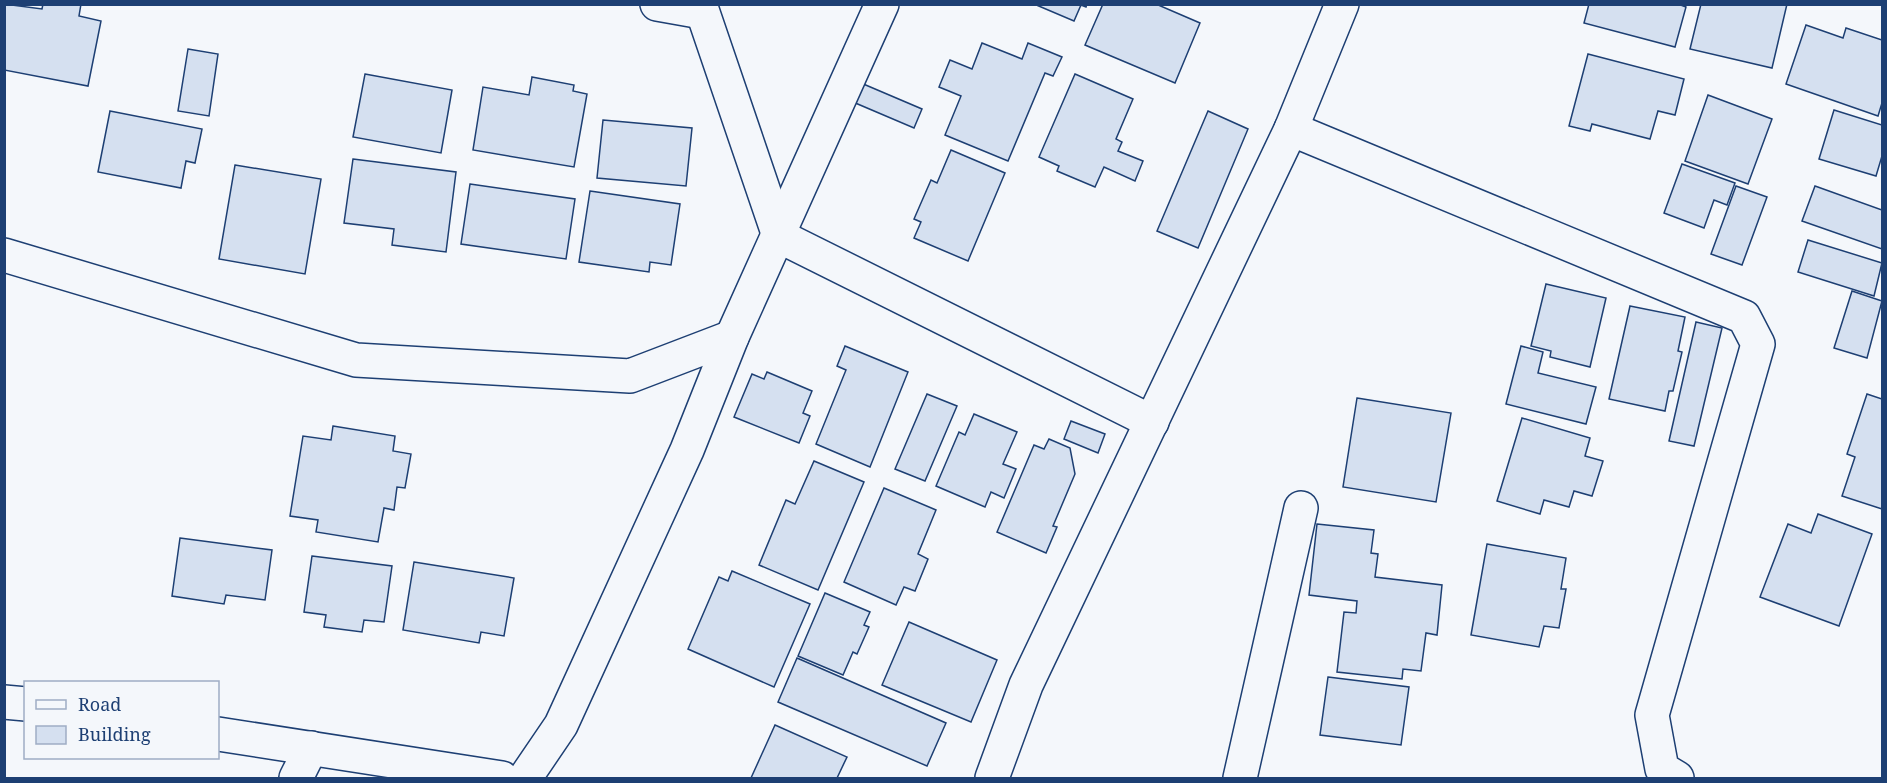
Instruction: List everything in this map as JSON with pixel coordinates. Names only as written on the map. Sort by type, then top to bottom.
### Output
[{"type":"street","points":[[657,4],[701,8],[779,236],[1152,422]]},
{"type":"street","points":[[525,778],[561,725],[687,450],[732,337],[882,4]]},
{"type":"street","points":[[992,778],[1026,685],[1291,129],[1342,4]]},
{"type":"street","points":[[1291,129],[1744,317],[1758,344],[1652,715],[1662,769],[1677,778]]},
{"type":"street","points":[[4,255],[356,360],[630,376],[732,337]]},
{"type":"street","points":[[1240,778],[1301,508]]},
{"type":"street","points":[[4,702],[24,704]]},
{"type":"street","points":[[219,734],[502,778]]},
{"type":"street","points":[[296,778],[311,748]]},
{"type":"building","points":[[4,4],[42,9],[43,4],[81,4],[79,16],[101,21],[88,86],[4,70]]},
{"type":"building","points":[[1034,4],[1087,4],[1086,7],[1081,5],[1074,21]]},
{"type":"building","points":[[1103,4],[1156,4],[1200,23],[1175,83],[1085,45]]},
{"type":"building","points":[[1589,4],[1678,4],[1686,7],[1675,47],[1584,23]]},
{"type":"building","points":[[1701,4],[1787,4],[1772,68],[1690,49]]},
{"type":"building","points":[[1806,25],[1843,38],[1846,28],[1882,40],[1882,103],[1878,116],[1786,84]]},
{"type":"building","points":[[982,43],[1022,59],[1028,43],[1062,57],[1053,76],[1045,73],[1008,161],[945,135],[961,96],[939,87],[950,60],[972,69]]},
{"type":"building","points":[[188,49],[218,54],[209,116],[178,111]]},
{"type":"building","points":[[1588,54],[1684,79],[1675,115],[1658,111],[1650,139],[1592,124],[1590,131],[1569,126]]},
{"type":"building","points":[[365,74],[452,90],[441,153],[353,137]]},
{"type":"building","points":[[1075,74],[1133,99],[1116,139],[1122,142],[1118,151],[1143,161],[1135,181],[1104,167],[1095,187],[1057,171],[1059,166],[1039,157]]},
{"type":"building","points":[[532,77],[574,85],[573,91],[587,94],[574,167],[473,150],[483,87],[529,95]]},
{"type":"building","points":[[861,83],[922,109],[914,128],[853,102]]},
{"type":"building","points":[[1708,95],[1772,119],[1748,184],[1685,161]]},
{"type":"building","points":[[1834,110],[1882,125],[1882,156],[1876,176],[1819,159]]},
{"type":"building","points":[[110,111],[202,129],[195,163],[186,161],[181,188],[98,172]]},
{"type":"building","points":[[1208,111],[1248,129],[1198,248],[1157,231]]},
{"type":"building","points":[[603,120],[692,128],[686,186],[597,178]]},
{"type":"building","points":[[951,150],[1005,173],[968,261],[914,238],[921,222],[914,219],[931,180],[937,183]]},
{"type":"building","points":[[353,159],[456,172],[446,252],[392,245],[394,229],[344,223]]},
{"type":"building","points":[[1682,164],[1735,183],[1727,205],[1714,200],[1704,228],[1664,213]]},
{"type":"building","points":[[235,165],[321,179],[305,274],[219,259]]},
{"type":"building","points":[[470,184],[575,199],[566,259],[461,244]]},
{"type":"building","points":[[1736,186],[1767,197],[1742,265],[1711,254]]},
{"type":"building","points":[[1815,186],[1882,210],[1882,249],[1802,221]]},
{"type":"building","points":[[590,191],[680,204],[671,265],[650,262],[649,272],[579,262]]},
{"type":"building","points":[[1808,240],[1882,263],[1874,296],[1798,272]]},
{"type":"building","points":[[1546,284],[1606,298],[1590,367],[1550,357],[1551,351],[1531,346]]},
{"type":"building","points":[[1852,291],[1882,301],[1867,358],[1834,348]]},
{"type":"building","points":[[1630,306],[1685,317],[1678,351],[1682,352],[1673,391],[1669,391],[1665,411],[1609,399]]},
{"type":"building","points":[[1696,322],[1722,328],[1694,446],[1669,441]]},
{"type":"building","points":[[845,346],[908,372],[870,467],[816,444],[846,370],[837,366]]},
{"type":"building","points":[[1521,346],[1543,352],[1538,373],[1596,387],[1586,424],[1506,404]]},
{"type":"building","points":[[767,372],[812,391],[803,413],[810,416],[799,443],[734,417],[752,374],[764,379]]},
{"type":"building","points":[[927,394],[957,406],[925,481],[895,469]]},
{"type":"building","points":[[1867,394],[1882,399],[1882,509],[1842,496],[1855,457],[1847,454]]},
{"type":"building","points":[[1357,398],[1451,413],[1436,502],[1343,487]]},
{"type":"building","points":[[974,414],[1017,432],[1003,464],[1016,469],[1004,498],[991,492],[985,507],[936,486],[959,432],[965,435]]},
{"type":"building","points":[[1522,418],[1590,438],[1585,456],[1603,461],[1592,496],[1574,491],[1569,507],[1544,500],[1540,514],[1497,501]]},
{"type":"building","points":[[1071,421],[1105,434],[1098,453],[1064,439]]},
{"type":"building","points":[[333,426],[395,436],[393,451],[411,454],[405,488],[397,487],[394,510],[384,508],[378,542],[316,532],[318,520],[290,516],[303,436],[331,440]]},
{"type":"building","points":[[1049,439],[1070,448],[1075,474],[1053,526],[1057,527],[1046,553],[997,532],[1034,445],[1044,449]]},
{"type":"building","points":[[814,461],[864,482],[818,590],[759,565],[786,500],[795,504]]},
{"type":"building","points":[[884,488],[936,510],[918,554],[928,559],[915,591],[904,587],[896,605],[844,582]]},
{"type":"building","points":[[1818,514],[1872,534],[1839,626],[1760,597],[1788,524],[1811,533]]},
{"type":"building","points":[[1317,524],[1374,530],[1371,553],[1378,554],[1375,577],[1442,585],[1437,635],[1426,633],[1421,671],[1403,669],[1402,679],[1337,672],[1344,612],[1356,613],[1357,601],[1309,595]]},
{"type":"building","points":[[180,538],[272,550],[265,600],[226,595],[224,604],[172,596]]},
{"type":"building","points":[[1487,544],[1566,558],[1561,589],[1566,589],[1559,628],[1544,626],[1539,647],[1471,635]]},
{"type":"building","points":[[312,556],[392,566],[384,622],[364,620],[362,632],[324,627],[326,615],[304,612]]},
{"type":"building","points":[[414,562],[514,578],[504,636],[481,632],[479,643],[403,630]]},
{"type":"building","points":[[732,571],[810,604],[774,687],[688,649],[719,577],[728,581]]},
{"type":"building","points":[[825,593],[870,612],[864,625],[869,627],[857,654],[853,652],[843,675],[798,656]]},
{"type":"building","points":[[909,622],[997,660],[971,722],[882,685]]},
{"type":"building","points":[[797,658],[946,723],[927,766],[778,702]]},
{"type":"building","points":[[1328,677],[1409,687],[1401,745],[1320,735]]},
{"type":"building","points":[[775,725],[847,757],[837,778],[751,778]]}]
